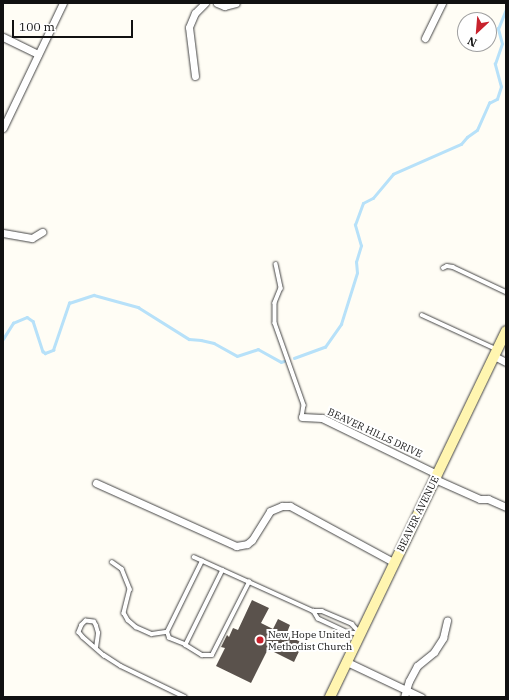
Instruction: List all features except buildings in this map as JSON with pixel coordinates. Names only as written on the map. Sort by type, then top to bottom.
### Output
[{"type":"main road","name":"BEAVER AVENUE","points":[[330,697],[506,331]]},
{"type":"street","points":[[3,128],[63,3]]},
{"type":"street","points":[[195,76],[190,27],[195,13],[205,3]]},
{"type":"street","points":[[217,3],[224,6],[236,3]]},
{"type":"street","points":[[425,38],[442,3]]},
{"type":"street","points":[[3,37],[38,54]]},
{"type":"street","points":[[3,233],[32,238],[42,232]]},
{"type":"street","points":[[496,352],[506,362]]},
{"type":"street","name":"BEAVER HILLS DRIVE","points":[[302,417],[322,418],[480,499],[488,499],[506,507]]},
{"type":"street","points":[[96,483],[236,546],[247,544],[252,540],[270,511],[282,506],[290,506],[395,563]]},
{"type":"street","points":[[405,693],[417,666],[434,652],[443,638],[447,620]]},
{"type":"street","points":[[347,662],[405,693],[421,697]]},
{"type":"lane","points":[[276,264],[281,288],[275,303],[276,322],[304,405],[302,417]]},
{"type":"lane","points":[[443,268],[447,266],[453,267],[506,292]]},
{"type":"lane","points":[[422,315],[496,352]]},
{"type":"lane","points":[[194,557],[313,611],[322,611],[352,624],[361,634]]},
{"type":"lane","points":[[202,561],[167,632],[169,638],[186,645],[202,655],[212,655],[249,582]]},
{"type":"lane","points":[[112,562],[122,569],[130,589],[124,613],[128,620],[136,627],[152,634],[167,632]]},
{"type":"lane","points":[[186,645],[223,570]]},
{"type":"lane","points":[[313,611],[318,620],[348,633],[361,634]]},
{"type":"lane","points":[[96,648],[98,633],[96,626],[94,622],[86,621],[82,625],[79,632],[96,648],[121,666],[185,697]]},
{"type":"waterway","points":[[294,358],[325,347],[341,324],[357,273],[356,262],[361,246],[355,225],[363,203],[373,198],[393,174],[461,144],[467,137],[477,130],[489,103],[497,99],[501,87],[495,64],[502,44],[498,29],[506,9]]},
{"type":"waterway","points":[[3,339],[13,323],[27,317],[33,321],[43,351],[45,353],[53,350],[69,303],[94,295],[138,307],[189,339],[214,343],[237,356],[258,349],[281,362],[284,361]]},
{"type":"place","name":"New Hope United Methodist Church","points":[[260,640]]}]
